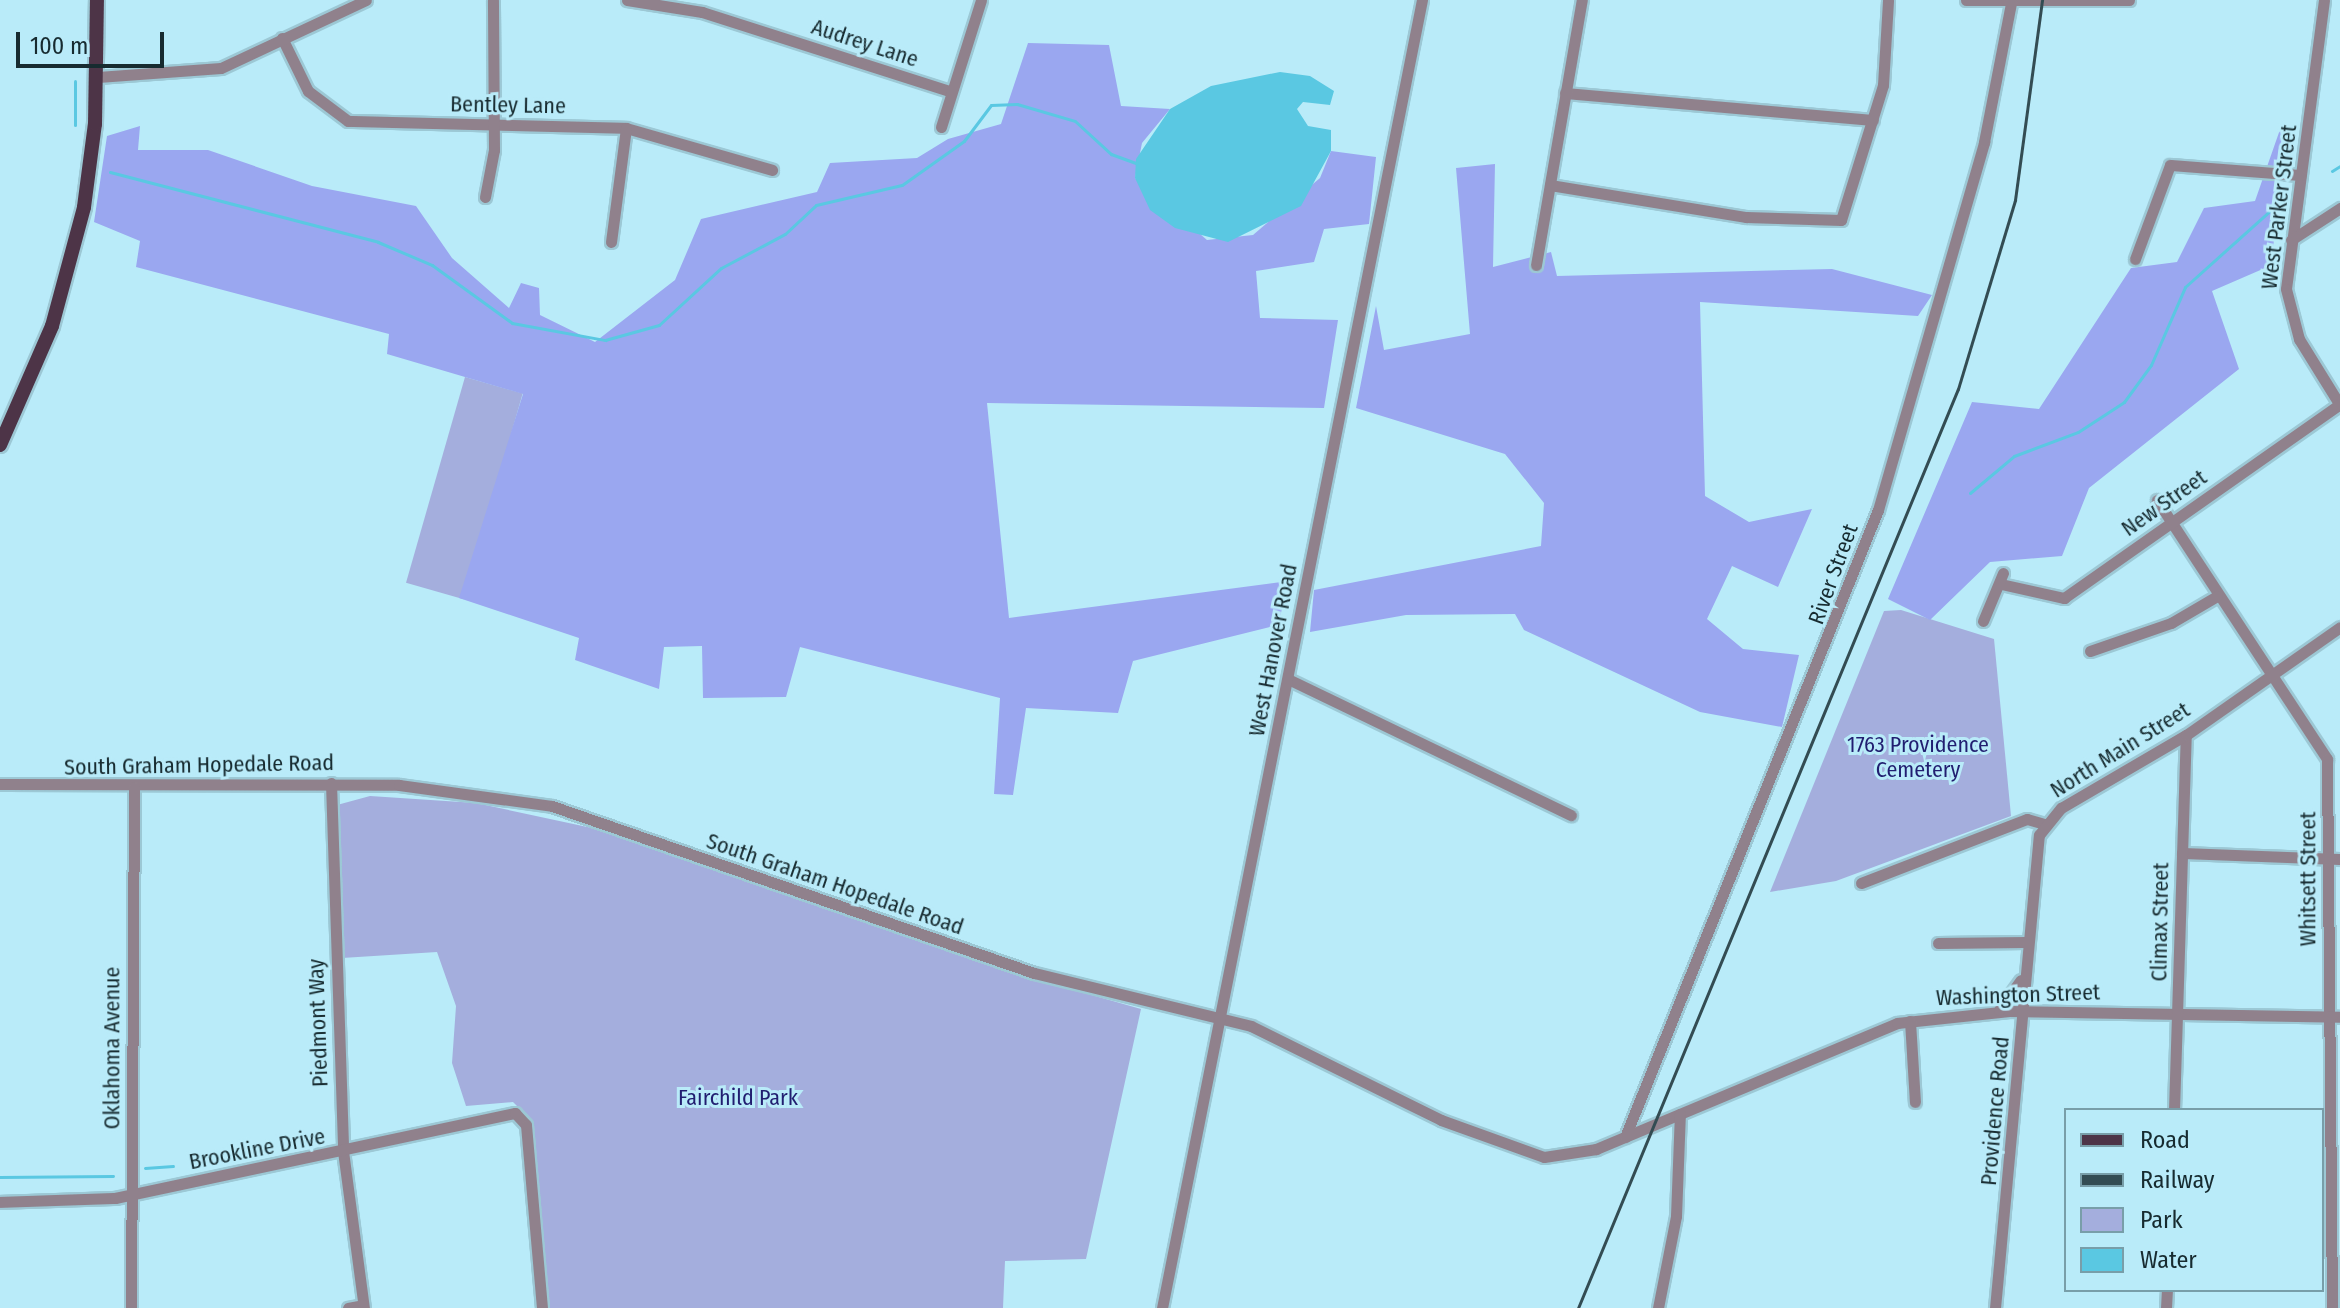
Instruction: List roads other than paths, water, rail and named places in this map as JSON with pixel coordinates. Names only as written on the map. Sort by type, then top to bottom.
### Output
[{"type":"main road","points":[[0,445],[67,279],[89,174],[98,77],[97,0]]},
{"type":"street","points":[[98,77],[194,74],[366,0]]},
{"type":"street","points":[[485,197],[494,125],[493,0]]},
{"type":"street","name":"Audrey Lane","points":[[627,0],[702,12],[952,92]]},
{"type":"street","points":[[941,127],[981,0]]},
{"type":"street","name":"West Hanover Road","points":[[1162,1308],[1223,1018],[1422,0]]},
{"type":"street","points":[[1536,265],[1582,0]]},
{"type":"street","points":[[1550,185],[1721,214],[1835,223],[1848,212],[1873,120],[1888,0]]},
{"type":"street","points":[[1966,0],[2011,3],[2129,0]]},
{"type":"street","name":"West Parker Street","points":[[2324,0],[2291,240],[2292,323],[2340,404]]},
{"type":"street","name":"River Street","points":[[1625,1137],[1869,535],[1984,142],[2011,3]]},
{"type":"street","name":"Bentley Lane","points":[[282,38],[308,91],[348,121],[626,128],[772,170]]},
{"type":"street","points":[[1565,93],[1873,120]]},
{"type":"street","points":[[611,242],[626,128]]},
{"type":"street","points":[[2135,259],[2170,165],[2301,175]]},
{"type":"street","points":[[2291,240],[2340,208]]},
{"type":"street","name":"New Street","points":[[1983,621],[2002,578],[2064,598],[2340,404]]},
{"type":"street","name":"Whitsett Street","points":[[2157,500],[2169,523],[2327,759],[2327,857],[2335,1017],[2330,1175],[2332,1308]]},
{"type":"street","points":[[2090,651],[2171,623],[2217,596]]},
{"type":"street","name":"North Main Street","points":[[1861,883],[2027,819],[2045,824],[2092,787],[2186,735],[2340,627]]},
{"type":"street","points":[[1288,679],[1571,815]]},
{"type":"street","name":"Climax Street","points":[[2174,1108],[2186,735]]},
{"type":"street","name":"South Graham Hopedale Road","points":[[0,784],[134,787],[331,783],[437,788],[552,806],[1034,973],[1223,1018],[1524,1152],[1572,1156],[1625,1137]]},
{"type":"street","name":"Piedmont Way","points":[[331,783],[343,1151],[364,1306]]},
{"type":"street","name":"Oklahoma Avenue","points":[[131,1308],[134,787]]},
{"type":"street","name":"Providence Road","points":[[1995,1308],[2024,1011],[2033,858],[2045,824]]},
{"type":"street","points":[[2182,853],[2340,859]]},
{"type":"street","points":[[1938,943],[2026,942]]},
{"type":"street","points":[[1995,1012],[2012,999],[2024,972]]},
{"type":"street","name":"Washington Street","points":[[1625,1137],[1877,1028],[1910,1021],[2024,1011],[2335,1017]]},
{"type":"street","points":[[1910,1021],[1915,1102]]},
{"type":"street","name":"Brookline Drive","points":[[0,1202],[132,1194],[518,1114],[526,1125],[542,1308]]},
{"type":"street","points":[[1658,1308],[1676,1216],[1680,1114]]},
{"type":"street","points":[[348,1308],[364,1306]]},
{"type":"water","points":[[1280,72],[1310,76],[1334,91],[1330,105],[1303,102],[1297,109],[1308,126],[1331,130],[1331,151],[1301,206],[1228,242],[1175,228],[1150,210],[1135,178],[1136,159],[1170,109],[1211,86]]},
{"type":"waterway","points":[[75,81],[75,125]]},
{"type":"waterway","points":[[110,172],[378,242],[432,265],[512,323],[605,340],[659,325],[721,268],[785,234],[816,205],[902,185],[964,141],[991,105],[1017,104],[1075,121],[1111,154],[1136,163]]},
{"type":"waterway","points":[[2332,171],[2340,166]]},
{"type":"waterway","points":[[1970,493],[2014,456],[2078,432],[2124,402],[2151,365],[2185,287],[2281,201]]},
{"type":"waterway","points":[[145,1168],[173,1166]]},
{"type":"waterway","points":[[0,1177],[113,1176]]},
{"type":"railway","points":[[1578,1308],[1958,389],[2015,200],[2042,0]]},
{"type":"park label","name":"1763 Providence Cemetery","points":[[1918,756]]},
{"type":"park label","name":"Fairchild Park","points":[[738,1098]]}]
